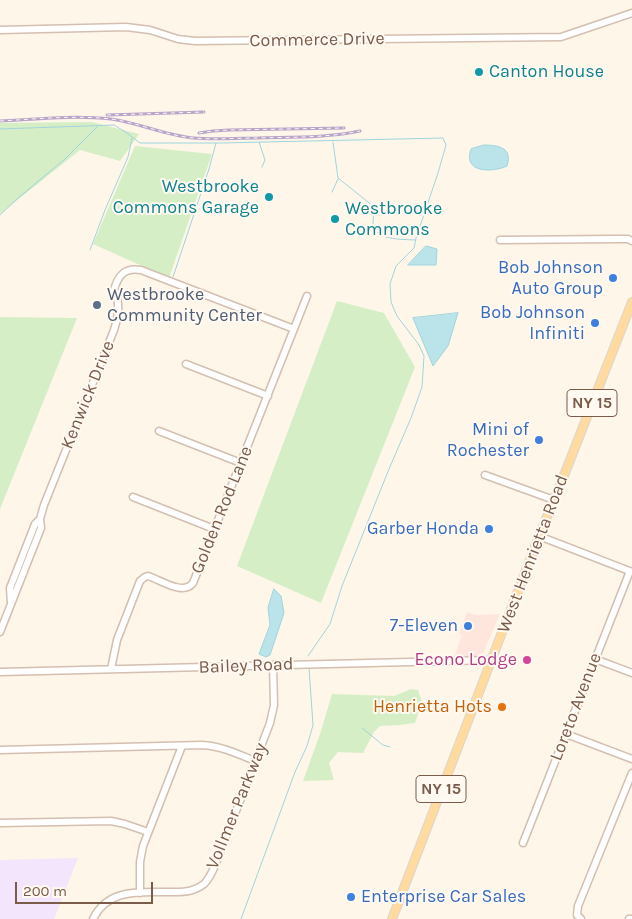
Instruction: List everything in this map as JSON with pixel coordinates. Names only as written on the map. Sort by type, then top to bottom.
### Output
[{"type":"main road","name":"West Henrietta Road","points":[[392,919],[632,302]]},
{"type":"street","name":"Commerce Drive","points":[[0,30],[126,27],[150,30],[178,39],[195,41],[561,37],[632,13]]},
{"type":"street","points":[[500,240],[615,238],[632,241]]},
{"type":"street","name":"Kenwick Drive","points":[[0,632],[42,528],[40,519],[44,505],[114,330],[117,321],[118,297],[114,290],[123,273],[131,269],[141,270],[294,329]]},
{"type":"street","name":"Golden Rod Lane","points":[[111,669],[114,647],[140,581],[148,576],[179,588],[188,588],[194,579],[307,296]]},
{"type":"street","points":[[186,364],[268,396]]},
{"type":"street","points":[[159,431],[241,463]]},
{"type":"street","points":[[485,475],[554,500]]},
{"type":"street","points":[[133,497],[214,529]]},
{"type":"street","points":[[540,536],[631,572]]},
{"type":"street","name":"Loreto Avenue","points":[[523,843],[631,572]]},
{"type":"street","points":[[595,659],[632,674]]},
{"type":"street","name":"Bailey Road","points":[[0,672],[492,660]]},
{"type":"street","name":"Vollmer Parkway","points":[[94,919],[99,909],[108,900],[121,895],[186,892],[198,888],[207,881],[214,868],[273,713],[275,691],[273,665]]},
{"type":"street","points":[[566,734],[632,759]]},
{"type":"street","points":[[0,750],[202,745],[218,747],[255,761]]},
{"type":"street","points":[[140,893],[140,862],[143,846],[182,746]]},
{"type":"street","points":[[581,919],[577,915],[578,906],[632,773]]},
{"type":"street","points":[[0,823],[111,821],[148,832]]},
{"type":"shaded area","points":[[467,612],[476,615],[500,614],[484,652],[477,656],[454,657],[462,635],[459,634]]},
{"type":"shaded area","points":[[78,858],[54,919],[0,919],[0,860]]},
{"type":"green space","points":[[92,122],[139,134],[120,161],[80,150],[0,214],[0,123]]},
{"type":"green space","points":[[135,146],[212,154],[169,278],[93,244]]},
{"type":"green space","points":[[337,301],[384,313],[415,367],[321,603],[237,566]]},
{"type":"green space","points":[[0,317],[77,318],[0,509]]},
{"type":"green space","points":[[411,689],[418,690],[422,702],[415,723],[380,726],[374,732],[363,753],[338,752],[329,763],[334,780],[303,781],[332,694],[394,696]]},
{"type":"water","points":[[484,145],[499,147],[506,151],[508,155],[507,166],[494,170],[474,167],[469,157],[471,149]]},
{"type":"water","points":[[426,246],[437,249],[436,265],[408,265]]},
{"type":"water","points":[[458,313],[448,346],[433,366],[413,318]]},
{"type":"water","points":[[274,589],[281,596],[284,613],[270,655],[266,657],[259,654],[270,625],[268,608]]},
{"type":"waterway","points":[[0,129],[114,125],[140,143],[443,138],[446,145],[414,248],[396,266],[390,284],[391,302],[397,316],[419,345],[424,356],[422,387],[342,586],[330,624],[308,656]]},
{"type":"waterway","points":[[0,215],[65,159],[98,126]]},
{"type":"waterway","points":[[90,250],[128,157],[132,138]]},
{"type":"waterway","points":[[259,142],[265,160],[262,167]]},
{"type":"waterway","points":[[333,142],[338,178],[375,209],[373,222],[374,228],[378,233],[389,238],[415,240]]},
{"type":"waterway","points":[[173,277],[216,143]]},
{"type":"waterway","points":[[332,192],[338,179]]},
{"type":"waterway","points":[[241,919],[295,772],[307,746],[313,725],[309,668]]},
{"type":"waterway","points":[[362,728],[383,745],[390,747]]},
{"type":"railway","points":[[107,115],[204,112]]},
{"type":"railway","points":[[0,121],[69,117],[111,119],[162,132],[209,139],[309,137],[360,131]]},
{"type":"railway","points":[[199,133],[229,130],[344,128]]},
{"type":"place","name":"Canton House","points":[[479,72]]},
{"type":"place","name":"Westbrooke Commons Garage","points":[[269,197]]},
{"type":"place","name":"Westbrooke Commons","points":[[335,219]]},
{"type":"place","name":"Bob Johnson Auto Group","points":[[613,278]]},
{"type":"place","name":"Westbrooke Community Center","points":[[97,305]]},
{"type":"place","name":"Bob Johnson Infiniti","points":[[595,323]]},
{"type":"place","name":"Mini of Rochester","points":[[539,440]]},
{"type":"place","name":"Garber Honda","points":[[489,529]]},
{"type":"place","name":"7-Eleven","points":[[468,626]]},
{"type":"place","name":"Econo Lodge","points":[[527,660]]},
{"type":"place","name":"Henrietta Hots","points":[[502,707]]},
{"type":"place","name":"Enterprise Car Sales","points":[[351,897]]}]
